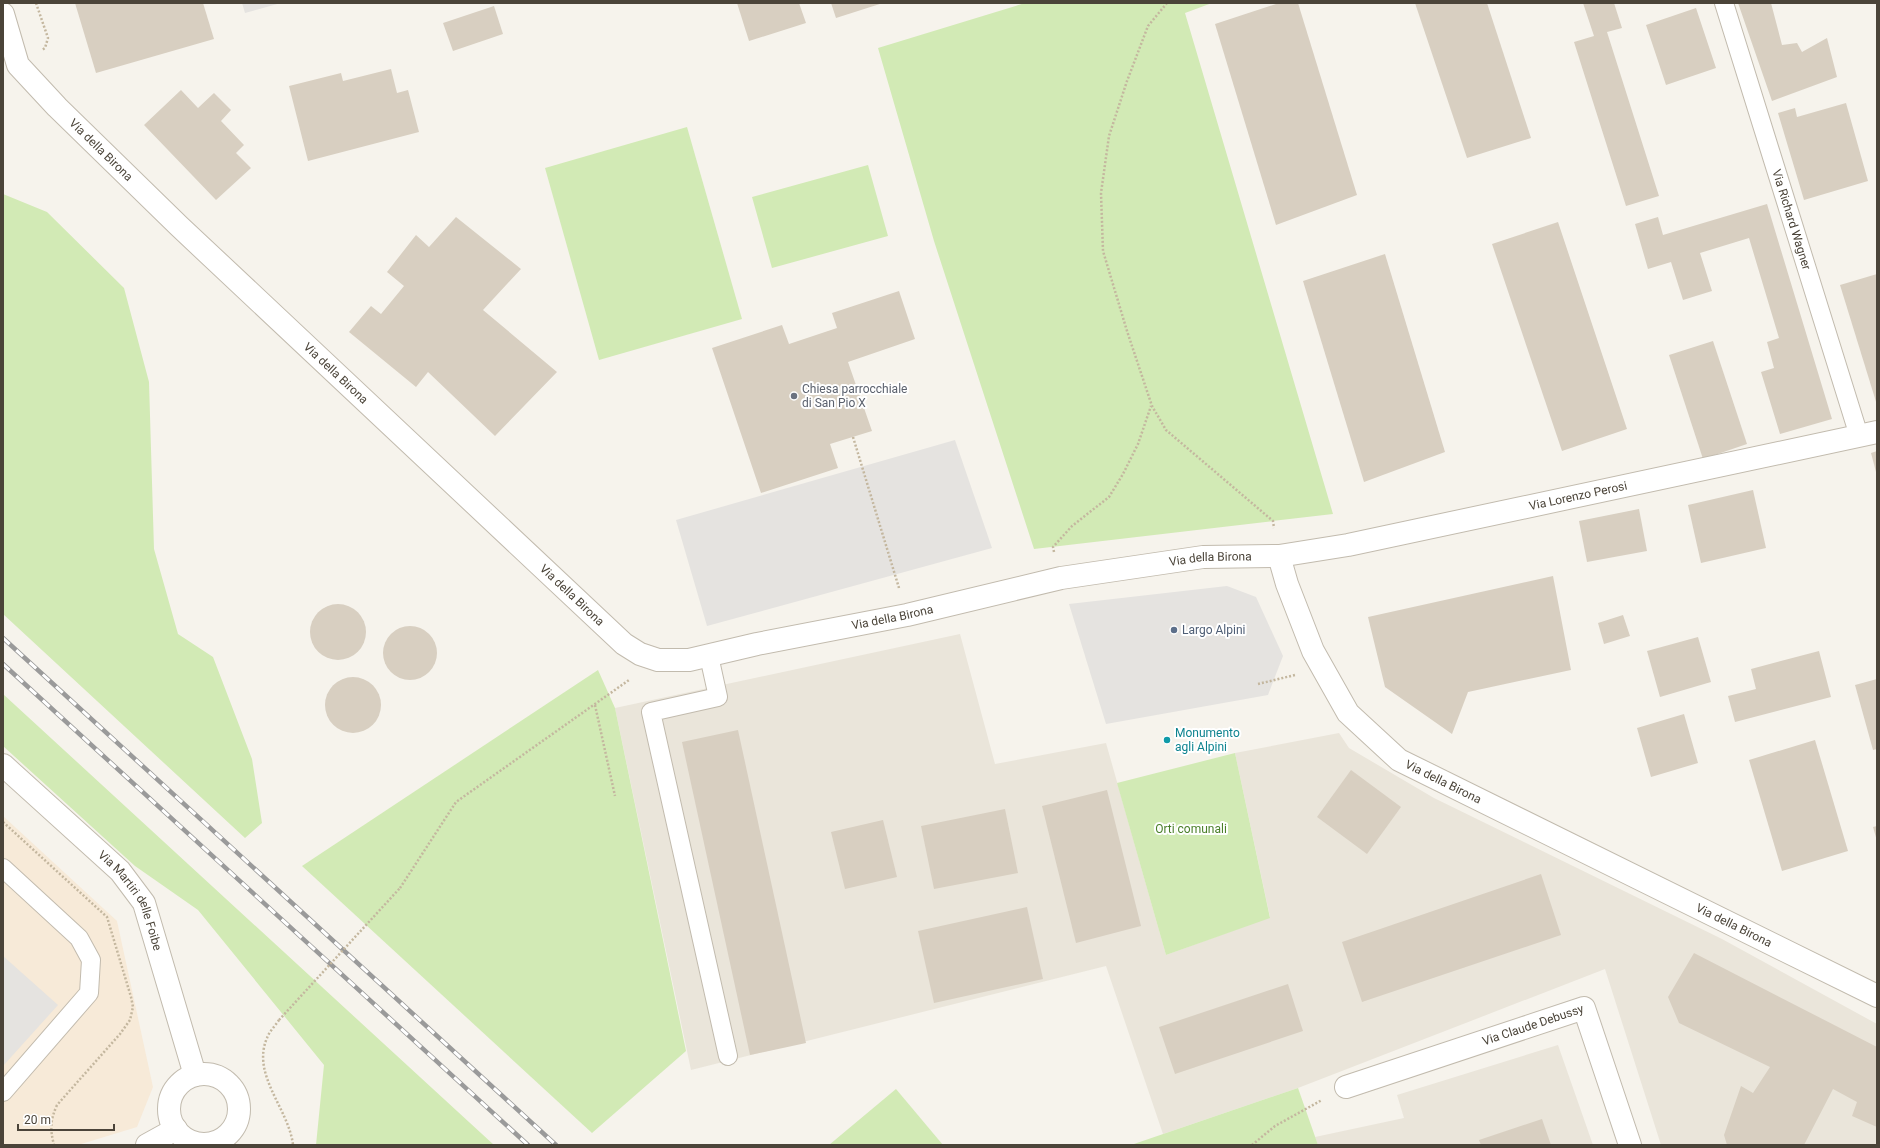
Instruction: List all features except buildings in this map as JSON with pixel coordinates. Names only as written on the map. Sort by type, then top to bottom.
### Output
[{"type":"street","name":"Via della Birona","points":[[3,14],[18,65],[101,151],[624,644],[640,654],[658,660],[689,660],[756,644],[908,615],[1061,578],[1203,557],[1279,556],[1287,584],[1313,651],[1324,668],[1348,713],[1399,760],[1877,996]]},
{"type":"street","name":"Via Lorenzo Perosi","points":[[1279,556],[1348,545],[1868,434]]},
{"type":"street","name":"Via Martiri delle Foibe","points":[[3,765],[120,871],[144,903],[195,1076]]},
{"type":"street","name":"Via Claude Debussy","points":[[1346,1087],[1584,1008],[1630,1145]]},
{"type":"street","points":[[211,1075],[222,1079],[230,1086],[236,1095],[239,1106],[238,1118],[233,1129],[224,1137],[214,1142],[202,1144],[190,1141],[180,1135],[176,1129],[169,1114],[173,1092],[180,1084],[195,1076],[211,1075]]},
{"type":"street","points":[[147,1145],[176,1129]]},
{"type":"lane","name":"Via Richard Wagner","points":[[1724,3],[1868,434]]},
{"type":"lane","points":[[709,656],[718,697],[651,712],[728,1056]]},
{"type":"lane","points":[[3,868],[79,938],[91,960],[89,993],[3,1092]]},
{"type":"path","points":[[36,3],[48,38],[45,48],[38,52]]},
{"type":"path","points":[[1167,3],[1148,26],[1126,81],[1109,136],[1102,193],[1103,251],[1126,331],[1152,406],[1166,430],[1273,521],[1279,556]]},
{"type":"path","points":[[1061,578],[1053,547],[1072,526],[1109,497],[1123,474],[1138,444],[1152,406]]},
{"type":"path","points":[[853,437],[908,615]]},
{"type":"path","points":[[1258,684],[1324,668]]},
{"type":"path","points":[[293,1145],[292,1132],[266,1075],[262,1055],[267,1037],[279,1020],[400,888],[456,802],[595,705],[631,678]]},
{"type":"path","points":[[595,705],[615,796]]},
{"type":"path","points":[[1252,1145],[1275,1126],[1346,1087]]},
{"type":"shaded area","points":[[242,3],[281,3],[245,13]]},
{"type":"shaded area","points":[[955,440],[992,548],[707,626],[676,520]]},
{"type":"shaded area","name":"Largo Alpini","points":[[1227,586],[1256,597],[1283,656],[1268,695],[1106,724],[1069,604]]},
{"type":"shaded area","points":[[960,634],[995,764],[1106,743],[1166,955],[1270,917],[1235,753],[1339,733],[1349,748],[1434,798],[1722,939],[1877,1024],[1877,1145],[1661,1145],[1605,969],[1298,1088],[1163,1134],[1106,966],[691,1070],[615,708]]},
{"type":"shaded area","points":[[3,816],[117,921],[153,1087],[137,1127],[78,1145],[3,1145]]},
{"type":"shaded area","points":[[3,956],[58,1005],[3,1066]]},
{"type":"shaded area","points":[[1558,1045],[1593,1145],[1318,1145],[1315,1137],[1404,1118],[1397,1095]]},
{"type":"green space","points":[[1025,3],[1212,3],[1185,13],[1333,514],[1034,549],[934,241],[878,48]]},
{"type":"green space","points":[[687,127],[742,319],[599,360],[545,168]]},
{"type":"green space","points":[[868,165],[888,236],[772,268],[752,197]]},
{"type":"green space","points":[[3,194],[47,212],[124,288],[149,382],[154,549],[178,634],[213,657],[252,759],[262,823],[245,838],[3,614]]},
{"type":"green space","points":[[598,670],[615,708],[686,1051],[592,1133],[302,866]]},
{"type":"green space","points":[[3,694],[494,1145],[316,1145],[324,1065],[198,910],[135,866],[3,746]]},
{"type":"green space","name":"Orti comunali","points":[[1235,753],[1270,918],[1166,955],[1117,783]]},
{"type":"green space","points":[[1298,1088],[1318,1145],[1131,1145]]},
{"type":"green space","points":[[896,1089],[943,1145],[829,1145]]},
{"type":"railway","points":[[3,638],[556,1145]]},
{"type":"railway","points":[[3,664],[528,1145]]},
{"type":"place","name":"Chiesa parrocchiale di San Pio X","points":[[794,396]]},
{"type":"place","name":"Largo Alpini","points":[[1174,630]]},
{"type":"place","name":"Monumento agli Alpini","points":[[1167,740]]}]
